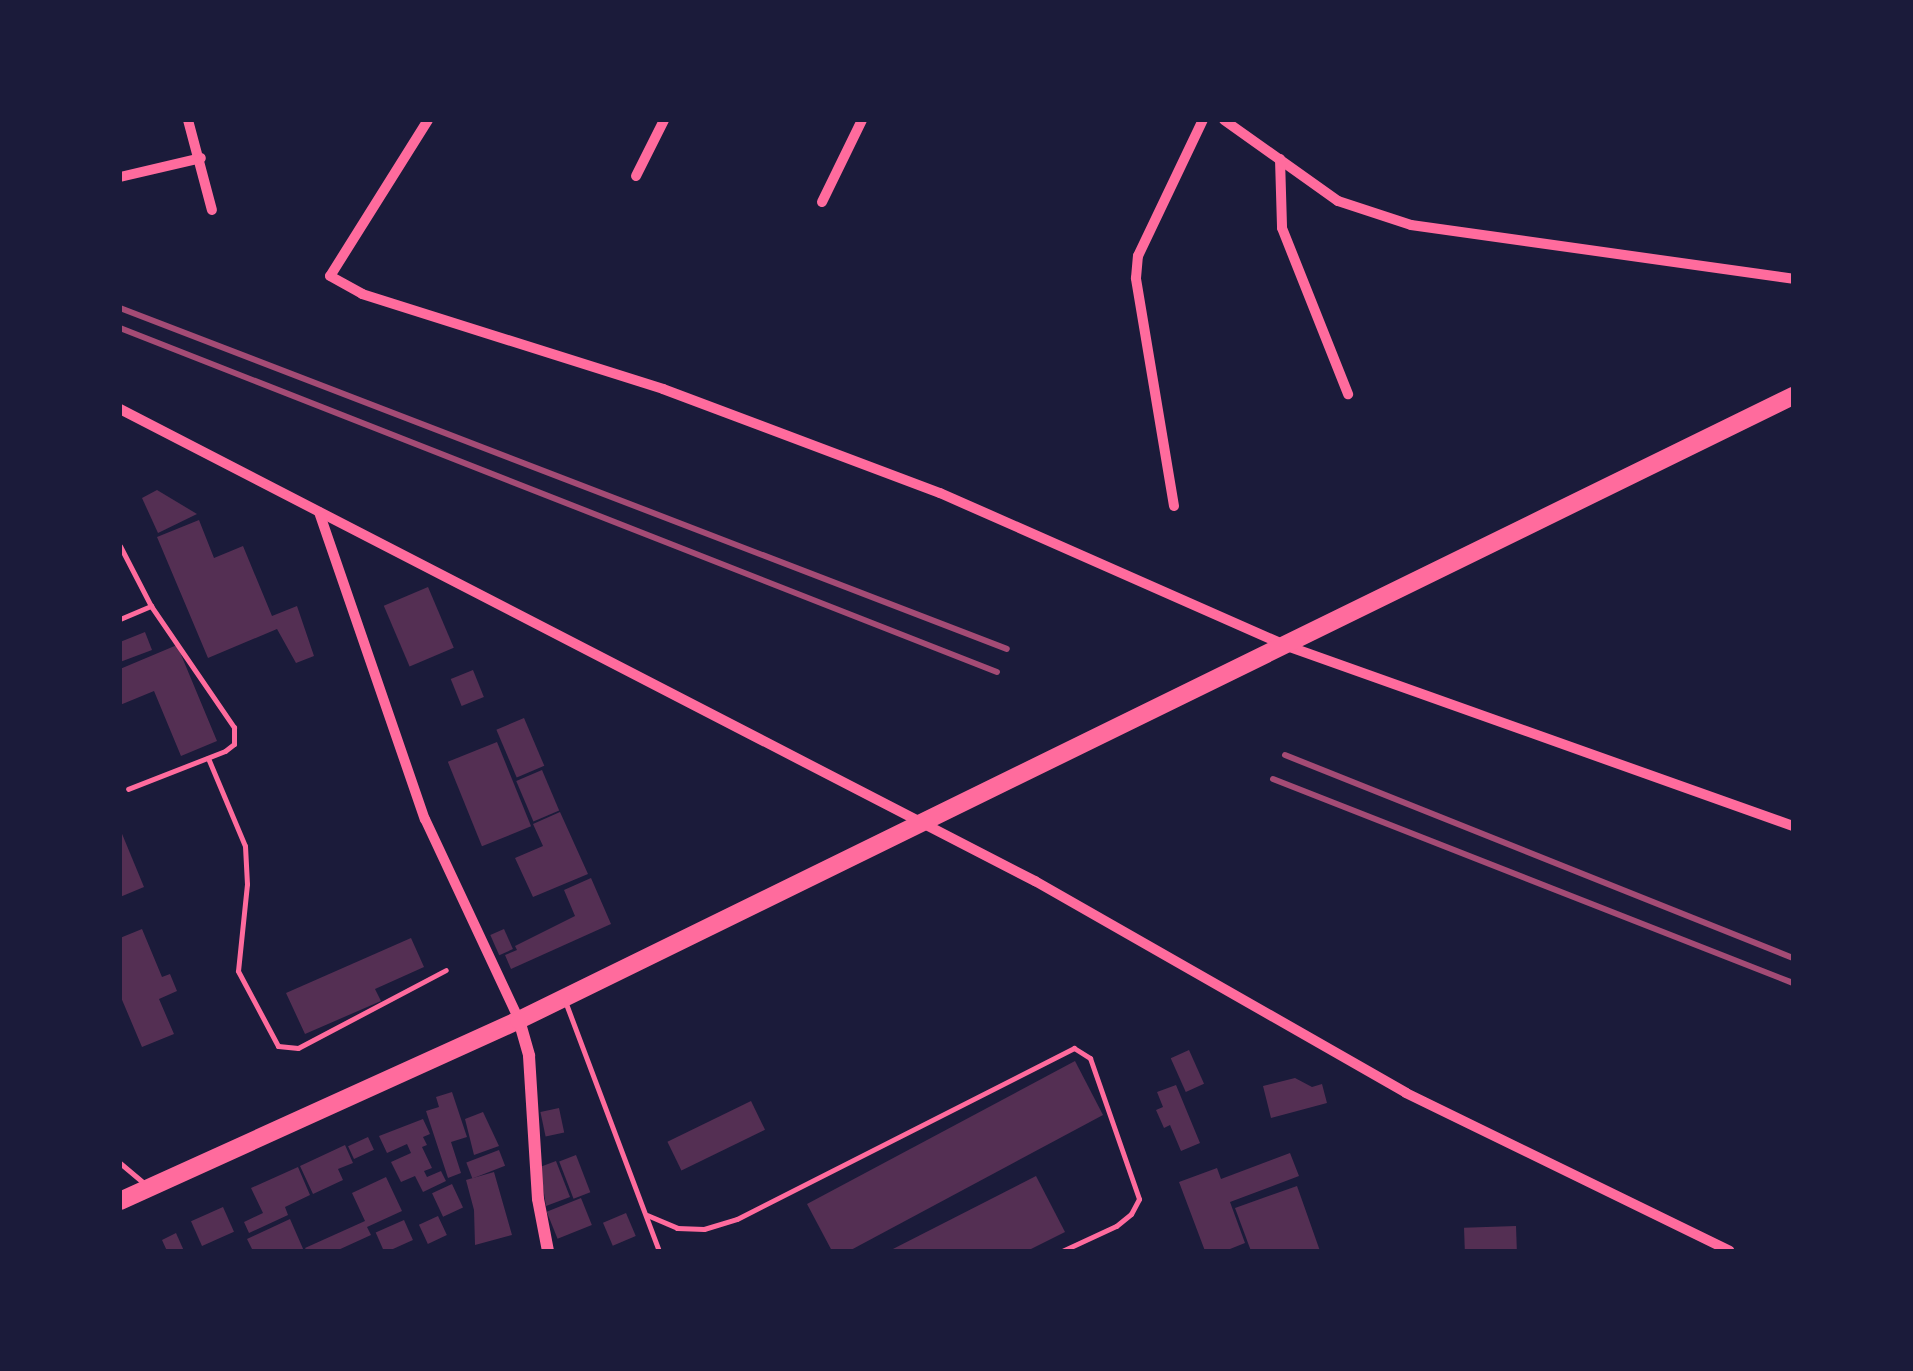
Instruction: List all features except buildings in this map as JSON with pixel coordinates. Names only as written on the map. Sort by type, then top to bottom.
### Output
[{"type":"highway","points":[[120,1201],[519,1020],[1793,396]]},
{"type":"street","points":[[188,120],[212,210]]},
{"type":"street","points":[[428,120],[330,276],[362,294],[664,389],[940,493],[1287,646],[1793,826]]},
{"type":"street","points":[[636,176],[664,120]]},
{"type":"street","points":[[822,202],[862,120]]},
{"type":"street","points":[[1174,506],[1136,278],[1138,256],[1202,120]]},
{"type":"street","points":[[1224,120],[1338,200],[1411,225],[1793,279]]},
{"type":"street","points":[[120,177],[201,158]]},
{"type":"street","points":[[1280,160],[1282,228],[1348,394]]},
{"type":"street","points":[[120,409],[921,825],[1035,880],[1406,1093],[1728,1251]]},
{"type":"street","points":[[318,512],[425,818],[519,1020],[529,1056],[538,1199],[548,1251]]},
{"type":"lane","points":[[120,546],[151,606],[234,727],[234,744],[128,789]]},
{"type":"lane","points":[[120,619],[151,606]]},
{"type":"lane","points":[[208,758],[245,846],[246,884],[238,970],[278,1046],[298,1048],[446,970]]},
{"type":"lane","points":[[564,998],[659,1251]]},
{"type":"lane","points":[[647,1215],[676,1228],[704,1229],[737,1219],[1052,1055],[1074,1048],[1090,1058],[1139,1199],[1131,1214],[1116,1226],[1062,1251]]},
{"type":"lane","points":[[120,1164],[149,1188]]},
{"type":"railway","points":[[120,308],[1007,649]]},
{"type":"railway","points":[[120,328],[997,672]]},
{"type":"railway","points":[[1285,755],[1793,958]]},
{"type":"railway","points":[[1273,779],[1793,983]]}]
